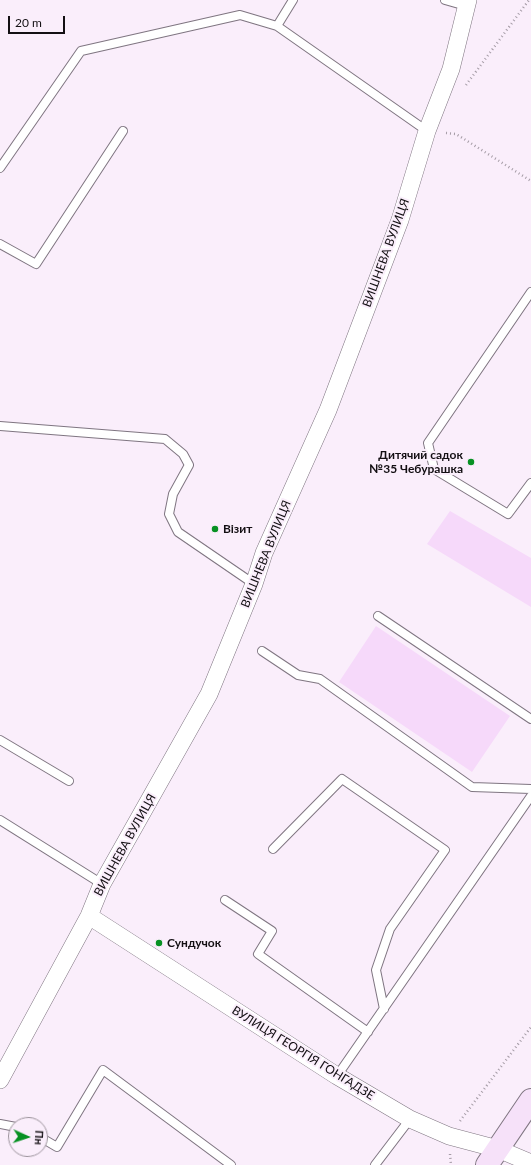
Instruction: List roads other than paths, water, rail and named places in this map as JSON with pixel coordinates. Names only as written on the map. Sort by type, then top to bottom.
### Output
[{"type":"main road","points":[[492,1157],[531,1100]]},
{"type":"street","name":"ВИШНЕВА ВУЛИЦЯ","points":[[0,1080],[89,916],[102,884],[209,694],[254,584],[264,552],[331,403],[400,220],[427,131],[451,69],[467,3]]},
{"type":"street","name":"ВУЛИЦЯ ГЕОРГІЯ ГОНГАДЗЕ","points":[[89,916],[337,1076],[410,1119],[492,1157],[531,1163]]},
{"type":"lane","points":[[277,26],[293,0]]},
{"type":"lane","points":[[445,0],[467,3]]},
{"type":"lane","points":[[0,168],[81,51],[240,15],[277,26],[427,131]]},
{"type":"lane","points":[[0,244],[36,264],[123,132]]},
{"type":"lane","points":[[531,292],[428,443],[434,469],[508,514],[531,483]]},
{"type":"lane","points":[[0,426],[165,439],[183,454],[189,465],[173,494],[168,514],[178,532],[254,584]]},
{"type":"lane","points":[[378,616],[531,719]]},
{"type":"lane","points":[[262,651],[298,675],[320,679],[472,786],[531,789]]},
{"type":"lane","points":[[0,740],[69,781]]},
{"type":"lane","points":[[274,849],[342,779],[445,850],[390,929],[376,970],[384,1009]]},
{"type":"lane","points":[[337,1076],[531,796]]},
{"type":"lane","points":[[0,820],[102,884]]},
{"type":"lane","points":[[225,900],[272,931],[258,954],[368,1032]]},
{"type":"lane","points":[[48,1142],[57,1147],[103,1070],[231,1165]]},
{"type":"lane","points":[[375,1165],[410,1119]]},
{"type":"place","name":"Дитячий садок №35 Чебурашка","points":[[471,462]]},
{"type":"place","name":"Візит","points":[[215,529]]},
{"type":"place","name":"Сундучок","points":[[159,943]]}]
